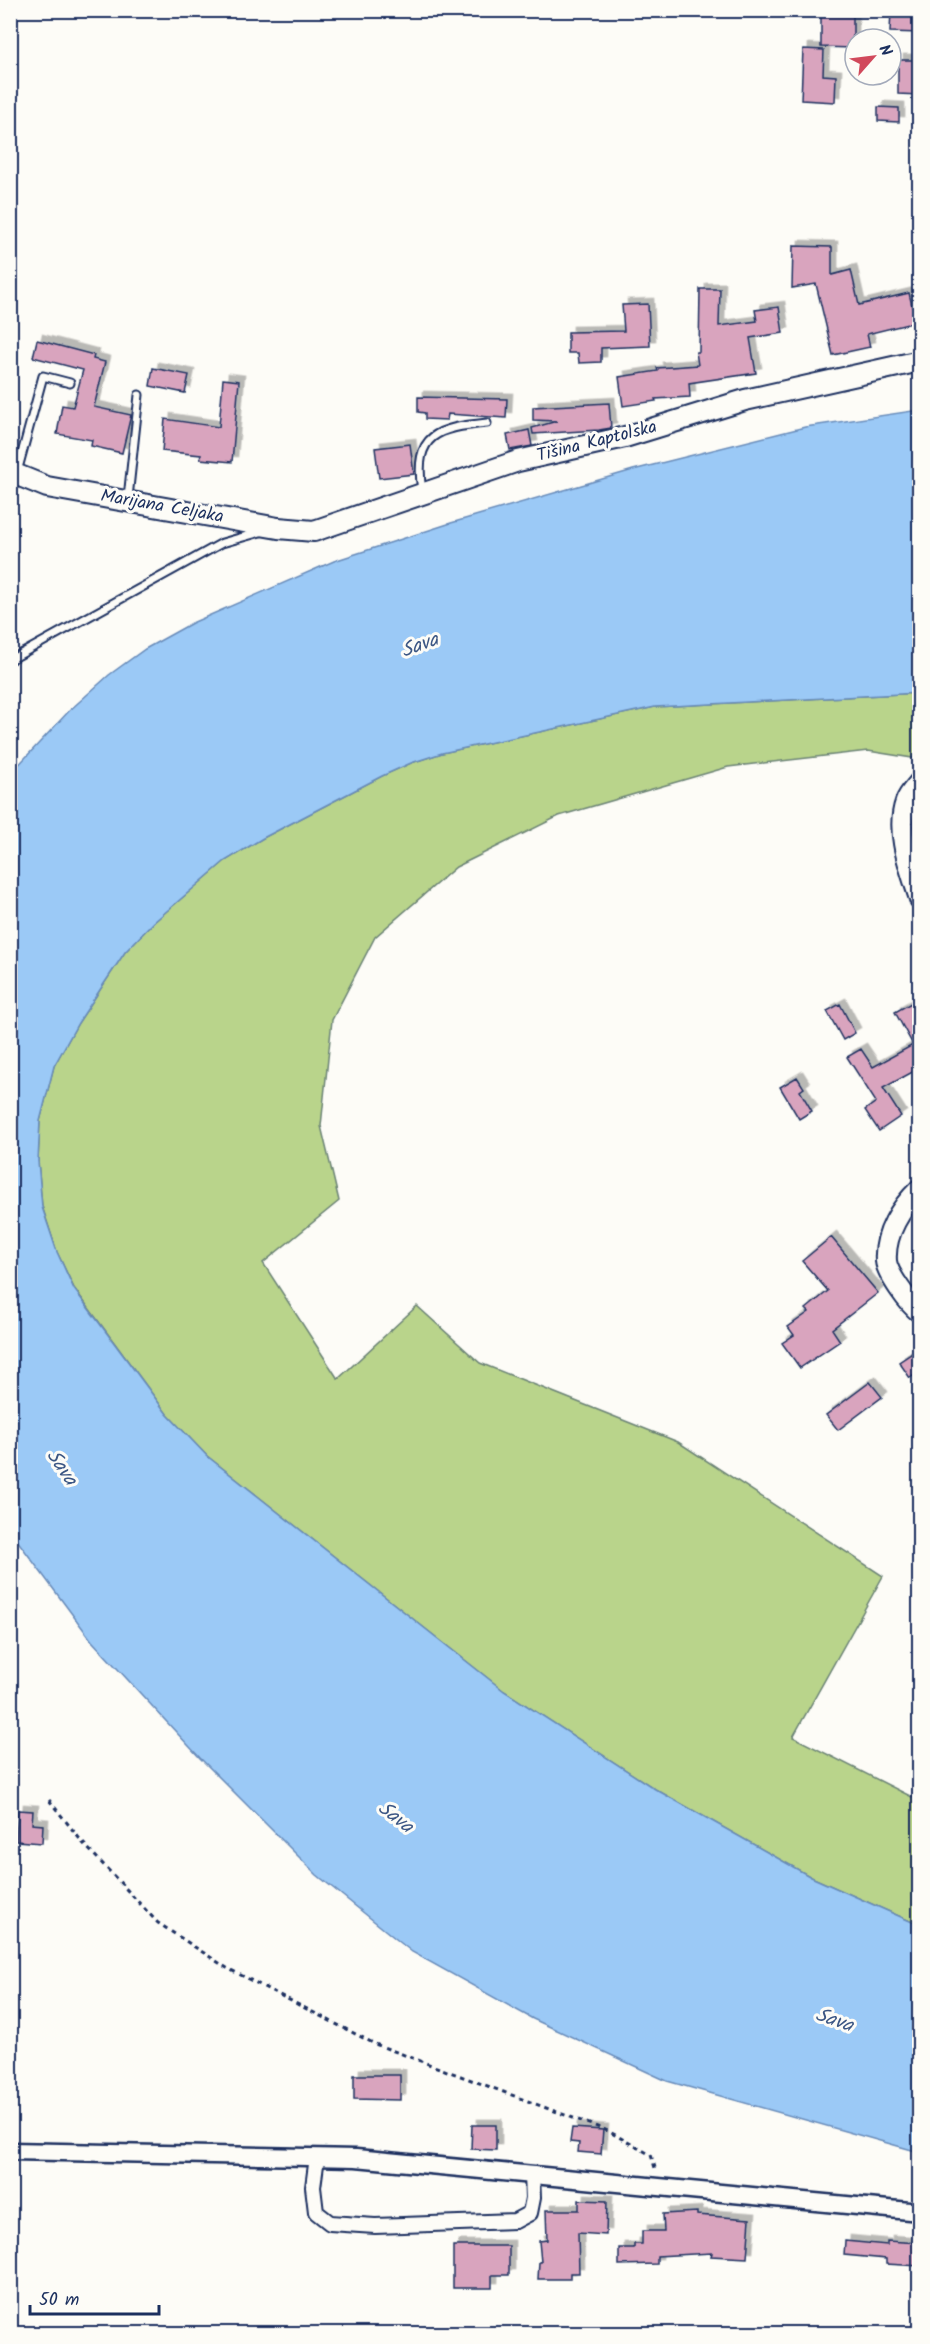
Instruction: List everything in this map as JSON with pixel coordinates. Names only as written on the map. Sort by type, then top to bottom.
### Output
[{"type":"main road","name":"Tišina Kaptolska","points":[[278,528],[314,531],[518,461],[625,437],[745,400],[920,361]]},
{"type":"main road","name":"Marijana Celjaka","points":[[13,473],[47,487],[278,528]]},
{"type":"main road","points":[[920,782],[906,800],[902,820],[906,853],[920,899]]},
{"type":"main road","points":[[920,1190],[890,1231],[886,1262],[900,1288],[920,1312]]},
{"type":"street","points":[[10,2151],[356,2158],[920,2212]]},
{"type":"street","points":[[317,2157],[313,2187],[316,2212],[330,2223],[375,2226],[515,2221],[530,2214],[533,2198],[532,2175]]},
{"type":"lane","points":[[13,473],[43,375],[70,383]]},
{"type":"lane","points":[[128,501],[139,395]]},
{"type":"lane","points":[[422,494],[420,478],[423,451],[433,435],[452,426],[487,423]]},
{"type":"lane","points":[[10,660],[222,543],[278,528]]},
{"type":"path","points":[[49,1800],[83,1843],[158,1923],[227,1968],[375,2044],[608,2131],[651,2155],[661,2187]]},
{"type":"green space","points":[[919,693],[919,759],[868,751],[728,767],[559,816],[456,867],[375,937],[332,1020],[321,1126],[339,1201],[263,1263],[338,1379],[417,1306],[480,1363],[678,1442],[883,1576],[793,1737],[912,1797],[919,1787],[919,1925],[811,1877],[655,1789],[504,1691],[207,1456],[167,1414],[74,1288],[57,1252],[42,1206],[38,1161],[40,1121],[54,1066],[78,1023],[125,952],[154,922],[225,861],[263,838],[382,776],[442,753],[655,707]]},
{"type":"water","name":"Sava","points":[[919,410],[919,693],[655,707],[442,753],[382,776],[263,838],[225,861],[154,922],[125,952],[78,1023],[54,1066],[40,1121],[38,1161],[42,1207],[57,1252],[74,1289],[167,1414],[207,1456],[504,1691],[655,1789],[811,1877],[919,1925],[919,2152],[667,2081],[533,2019],[412,1952],[317,1875],[200,1758],[92,1641],[11,1532],[11,773],[69,711],[109,675],[145,649],[192,623],[334,561],[451,523],[633,470],[805,427]]},
{"type":"building","points":[[821,10],[853,10],[853,27],[843,27],[843,48],[821,47]]},
{"type":"building","points":[[891,10],[920,10],[920,33],[903,32],[903,27],[890,27]]},
{"type":"building","points":[[803,49],[824,50],[823,75],[836,76],[835,102],[801,100]]},
{"type":"building","points":[[903,60],[920,60],[920,95],[898,94],[898,87],[903,87]]},
{"type":"building","points":[[878,107],[899,108],[899,122],[878,121]]},
{"type":"building","points":[[793,246],[832,247],[832,275],[851,270],[859,305],[909,293],[916,322],[867,334],[870,347],[833,355],[816,284],[792,288]]},
{"type":"building","points":[[700,289],[720,289],[719,326],[757,321],[755,310],[779,307],[783,333],[750,338],[756,373],[689,383],[690,397],[655,399],[656,401],[623,406],[619,377],[658,371],[657,368],[698,365],[696,352],[699,352]]},
{"type":"building","points":[[648,304],[650,346],[601,348],[601,362],[579,363],[578,353],[568,353],[568,332],[624,331],[622,305]]},
{"type":"building","points":[[37,340],[94,355],[93,359],[105,362],[94,407],[131,415],[122,453],[91,446],[92,440],[57,434],[62,405],[73,407],[83,370],[33,357]]},
{"type":"building","points":[[153,368],[189,375],[185,393],[150,386]]},
{"type":"building","points":[[223,379],[239,381],[232,462],[200,459],[201,455],[162,451],[165,419],[219,427]]},
{"type":"building","points":[[418,397],[507,399],[506,418],[448,414],[447,420],[425,419],[425,413],[418,412]]},
{"type":"building","points":[[609,403],[611,428],[533,434],[532,428],[557,421],[533,420],[533,407]]},
{"type":"building","points":[[529,430],[532,446],[510,450],[507,435]]},
{"type":"building","points":[[410,444],[414,474],[379,478],[375,448]]},
{"type":"building","points":[[920,998],[920,1068],[883,1088],[901,1116],[879,1131],[865,1110],[876,1102],[847,1057],[861,1049],[873,1067],[913,1045],[895,1012]]},
{"type":"building","points":[[840,1004],[855,1033],[843,1040],[827,1011]]},
{"type":"building","points":[[797,1077],[804,1088],[800,1091],[812,1111],[799,1119],[780,1087]]},
{"type":"building","points":[[831,1237],[878,1293],[832,1329],[840,1341],[800,1368],[782,1343],[794,1335],[788,1327],[809,1312],[806,1309],[828,1291],[802,1261]]},
{"type":"building","points":[[920,1348],[920,1371],[910,1378],[899,1362]]},
{"type":"building","points":[[870,1382],[882,1397],[838,1430],[826,1415]]},
{"type":"building","points":[[18,1810],[33,1811],[32,1824],[43,1825],[42,1843],[16,1841]]},
{"type":"building","points":[[354,2075],[400,2075],[400,2100],[354,2099]]},
{"type":"building","points":[[472,2125],[496,2125],[496,2150],[471,2149]]},
{"type":"building","points":[[572,2128],[603,2130],[601,2154],[578,2152],[579,2143],[570,2142]]},
{"type":"building","points":[[579,2200],[607,2201],[606,2235],[578,2233],[579,2273],[570,2273],[570,2279],[538,2279],[539,2262],[541,2262],[539,2241],[547,2240],[546,2210],[579,2210]]},
{"type":"building","points":[[697,2212],[697,2215],[750,2219],[747,2258],[711,2256],[712,2253],[657,2256],[657,2264],[619,2265],[619,2248],[634,2248],[634,2244],[642,2244],[642,2231],[664,2231],[663,2214]]},
{"type":"building","points":[[845,2241],[887,2245],[887,2241],[920,2243],[920,2266],[886,2264],[886,2259],[844,2255]]},
{"type":"building","points":[[453,2246],[509,2246],[509,2275],[492,2275],[492,2288],[453,2288]]}]
